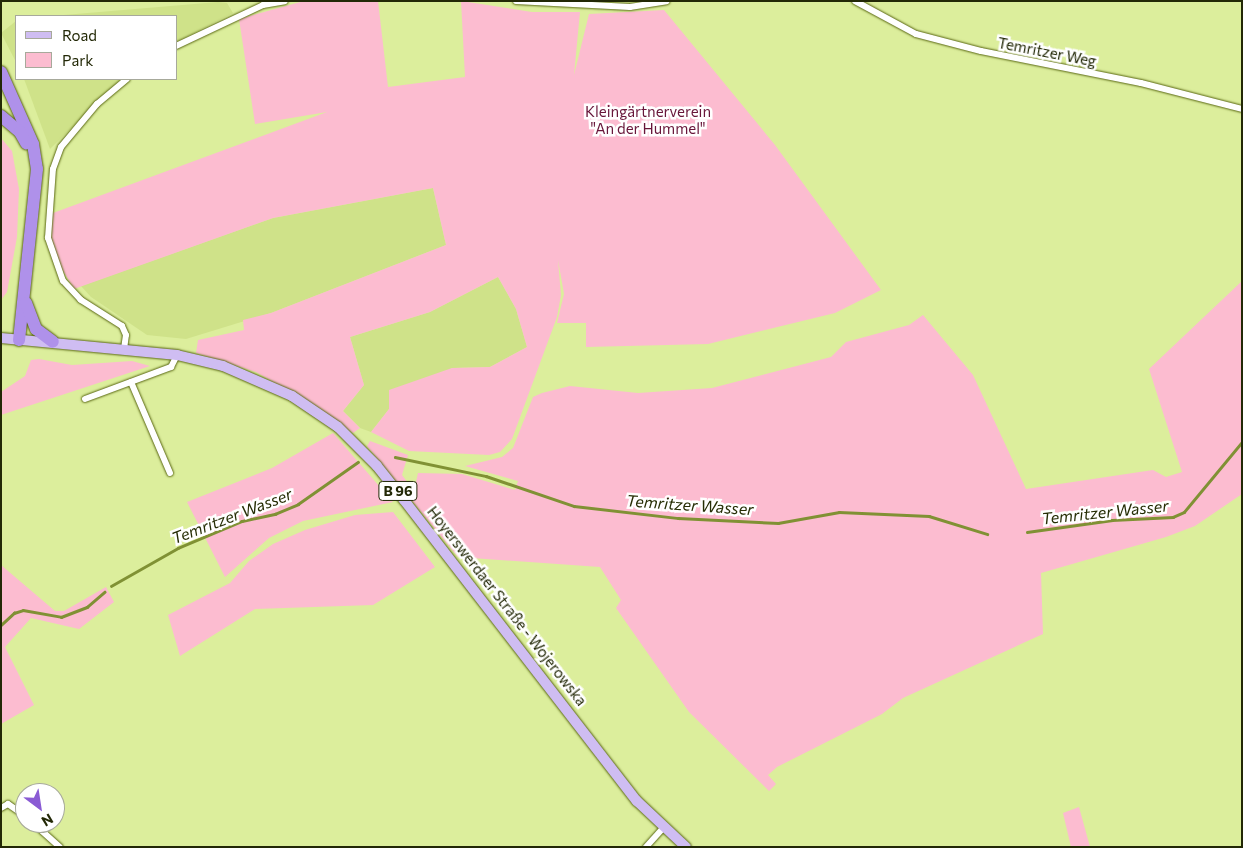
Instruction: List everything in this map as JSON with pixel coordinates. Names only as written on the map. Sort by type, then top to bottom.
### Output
[{"type":"highway","points":[[1,72],[33,144],[38,169],[19,340]]},
{"type":"highway","points":[[1,116],[20,132],[27,145],[34,194]]},
{"type":"highway","points":[[24,296],[32,323],[53,342]]},
{"type":"main road","name":"Hoyerswerdaer Straße - Wojerowska","points":[[1,338],[177,355],[258,379],[315,410],[351,439],[377,466],[637,801],[686,847]]},
{"type":"street","points":[[178,45],[263,5],[285,1]]},
{"type":"street","points":[[516,1],[574,6],[648,4],[666,1]]},
{"type":"street","name":"Temritzer Weg","points":[[855,1],[916,34],[981,51],[1141,83],[1242,109]]},
{"type":"street","points":[[124,349],[126,336],[122,326],[70,291],[58,271],[48,238],[53,169],[61,147],[97,104],[125,80]]},
{"type":"street","points":[[85,399],[171,367],[177,355]]},
{"type":"street","points":[[131,382],[170,472]]},
{"type":"street","points":[[1,808],[8,804],[15,809]]},
{"type":"street","points":[[646,847],[664,827]]},
{"type":"street","points":[[44,833],[60,847]]},
{"type":"shaded area","points":[[218,2],[227,3],[233,13],[178,41],[178,15],[64,15]]},
{"type":"shaded area","points":[[15,22],[15,60],[1,33]]},
{"type":"shaded area","points":[[24,80],[120,80],[50,149]]},
{"type":"shaded area","points":[[433,188],[446,245],[271,313],[186,339],[147,335],[91,297],[81,286],[273,218]]},
{"type":"shaded area","points":[[498,277],[516,309],[527,347],[490,367],[452,368],[389,409],[371,432],[360,428],[343,411],[364,385],[350,337],[430,312]]},
{"type":"green space","name":"Kleingärtnerverein \"An der Hummel\"","points":[[304,1],[378,1],[388,87],[465,77],[461,1],[532,12],[580,12],[574,75],[589,14],[664,10],[775,145],[881,290],[835,313],[708,344],[586,347],[586,323],[557,323],[564,294],[558,260],[561,295],[557,317],[512,439],[500,452],[489,455],[409,451],[371,432],[389,409],[389,390],[452,368],[490,367],[527,347],[516,309],[498,277],[430,312],[350,337],[364,385],[343,411],[360,428],[353,433],[314,405],[256,372],[196,353],[198,340],[244,330],[243,320],[271,313],[446,245],[433,188],[273,218],[74,289],[54,256],[51,240],[53,213],[327,112],[255,124],[239,19]]},
{"type":"green space","points":[[1,138],[12,151],[19,189],[17,237],[7,292],[1,300]]},
{"type":"green space","points":[[1242,281],[1242,494],[1195,526],[1166,537],[1041,573],[1043,634],[903,698],[882,714],[777,767],[768,775],[776,784],[769,791],[689,712],[616,608],[621,600],[600,567],[458,557],[367,446],[370,441],[408,455],[402,475],[414,491],[418,473],[462,474],[515,490],[518,481],[465,466],[502,457],[513,448],[533,397],[542,393],[570,386],[638,393],[712,388],[831,357],[846,342],[909,325],[923,315],[973,375],[1026,489],[1153,470],[1166,477],[1182,472],[1149,369]]},
{"type":"green space","points":[[39,359],[72,365],[132,361],[150,366],[1,415],[1,392],[25,376],[31,360]]},
{"type":"green space","points":[[333,433],[393,502],[303,521],[269,538],[225,577],[187,502],[272,468]]},
{"type":"green space","points":[[393,512],[435,567],[373,605],[255,609],[180,656],[168,615],[230,583],[249,561],[273,544],[305,530],[355,515]]},
{"type":"green space","points":[[1,565],[55,611],[64,611],[106,587],[114,602],[79,629],[31,618],[5,647],[34,705],[1,724]]},
{"type":"green space","points":[[1079,807],[1090,847],[1071,847],[1063,813]]},
{"type":"waterway","name":"Temritzer Wasser","points":[[1027,532],[1112,520],[1173,517],[1184,512],[1242,442]]},
{"type":"waterway","name":"Temritzer Wasser","points":[[395,457],[486,476],[574,506],[678,518],[778,523],[839,512],[929,516],[987,534]]},
{"type":"waterway","name":"Temritzer Wasser","points":[[111,586],[178,548],[242,521],[275,514],[298,504],[358,462]]},
{"type":"waterway","name":"Temritzer Wasser","points":[[1,625],[14,613],[23,610],[61,617],[87,607],[104,592]]}]
